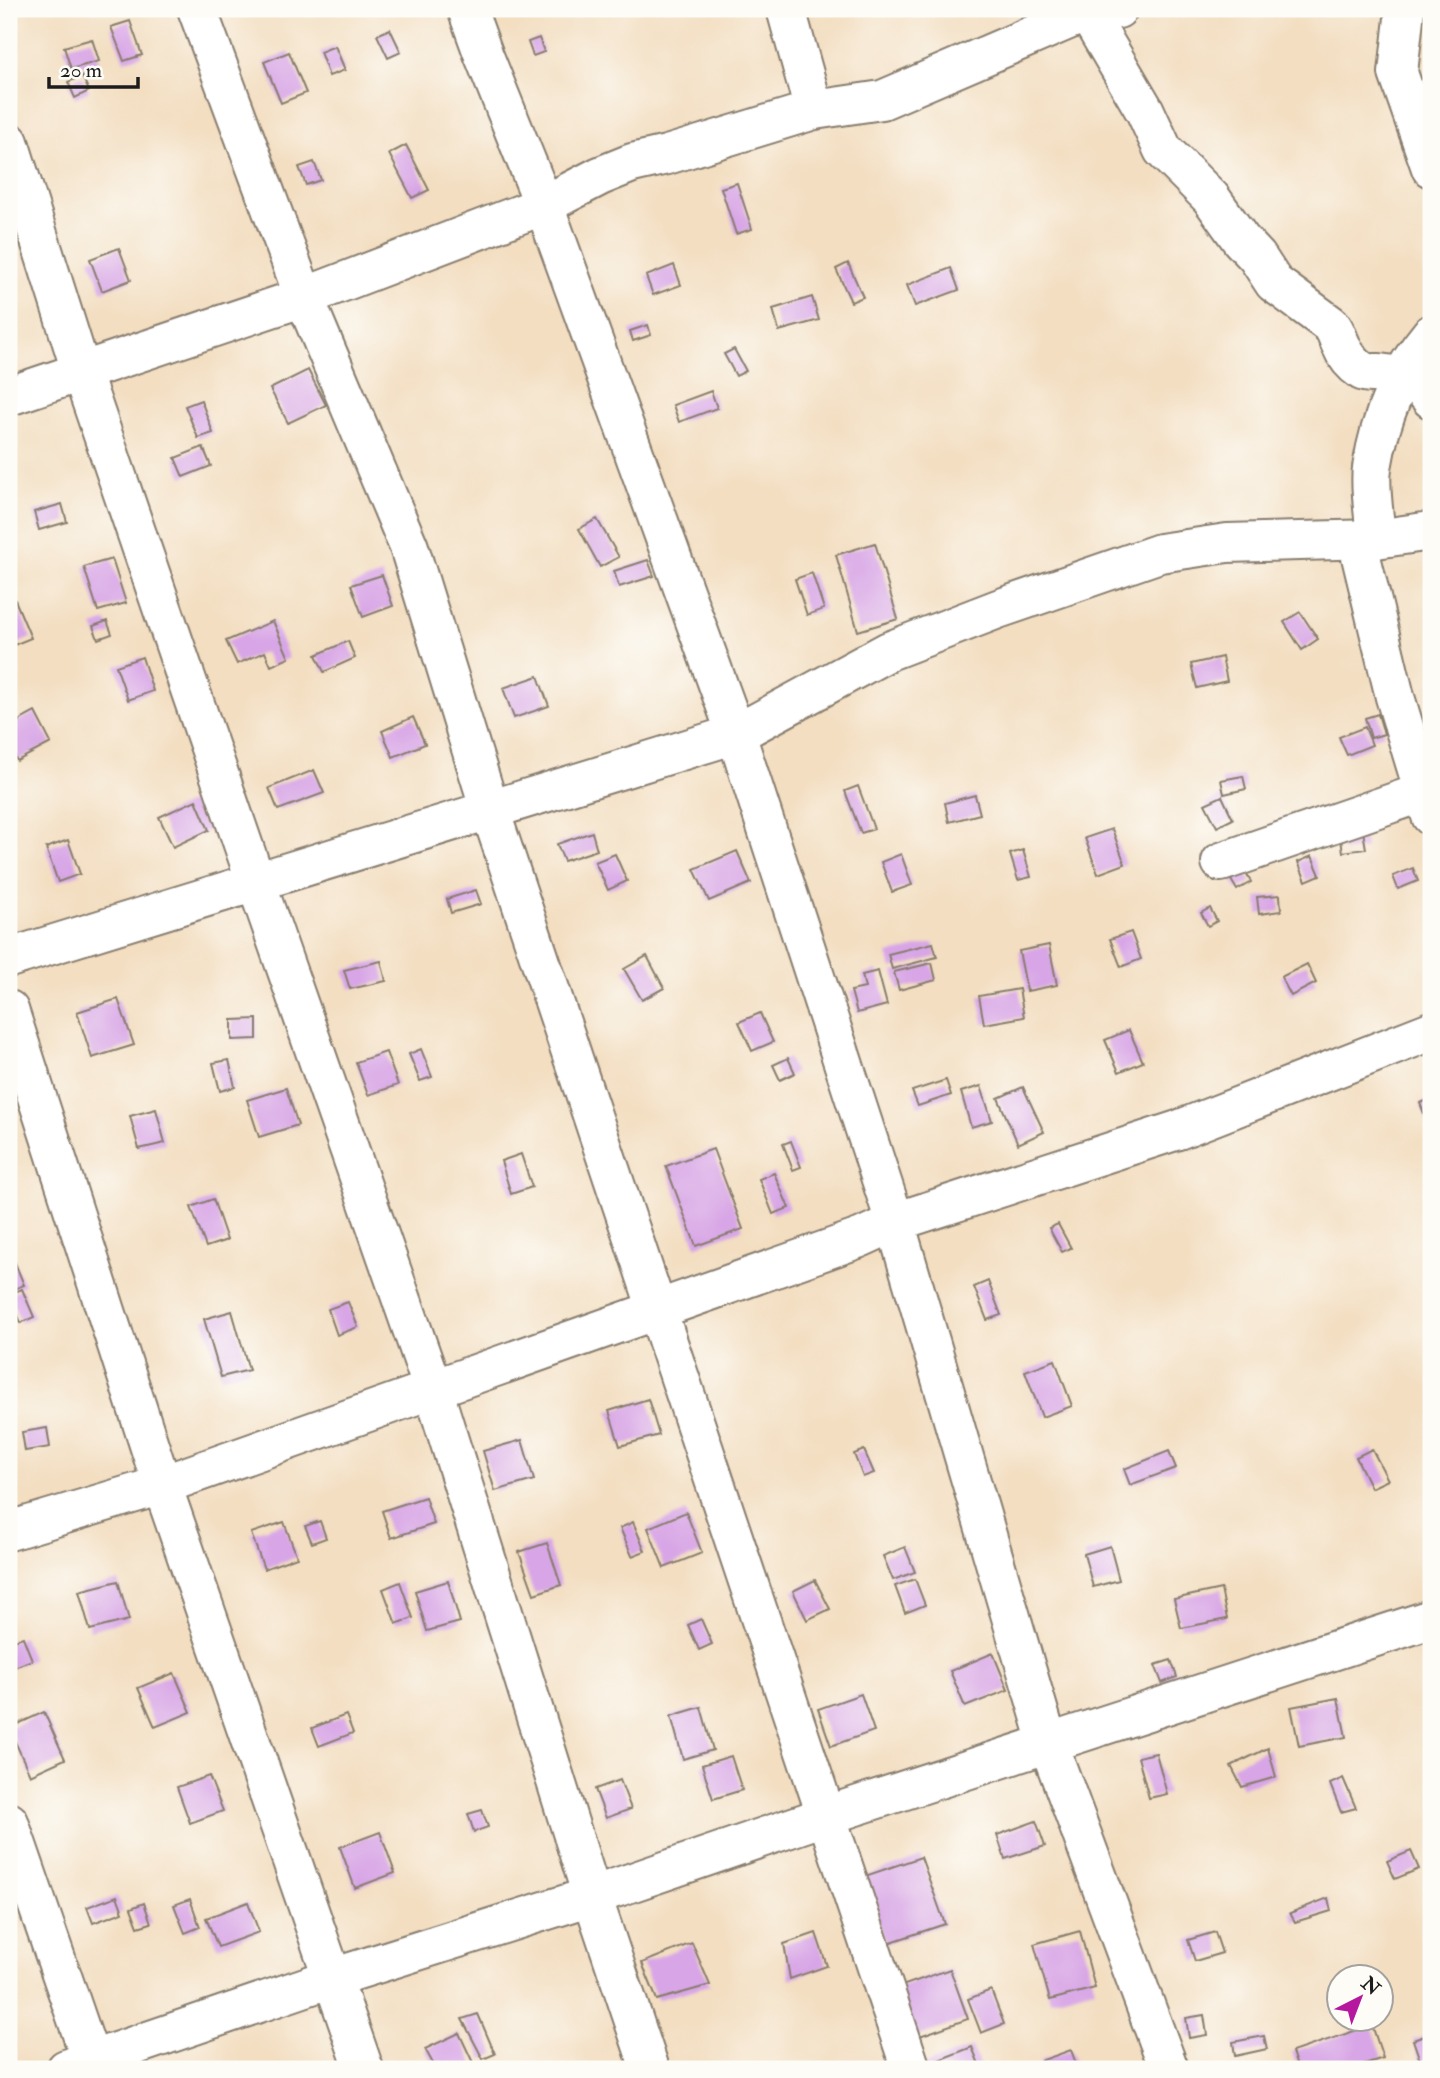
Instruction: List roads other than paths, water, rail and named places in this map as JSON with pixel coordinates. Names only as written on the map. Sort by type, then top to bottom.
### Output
[{"type":"street","points":[[197,9],[304,297],[409,547],[490,810],[911,2069]]},
{"type":"street","points":[[467,9],[544,205],[736,734],[895,1222],[1048,1743],[1168,2069]]},
{"type":"street","points":[[786,9],[814,110]]},
{"type":"street","points":[[1405,9],[1398,73],[1431,168]]},
{"type":"street","points":[[9,396],[304,297],[544,205],[632,163],[667,155],[814,110],[882,100],[1097,10],[1163,150],[1211,198],[1274,283],[1331,325],[1346,354],[1360,370],[1415,381],[1431,399]]},
{"type":"street","points":[[9,142],[81,370],[433,1390],[592,1896],[650,2069]]},
{"type":"street","points":[[1221,862],[1428,804],[1395,697],[1367,540],[1372,470],[1387,408],[1399,378],[1431,334]]},
{"type":"street","points":[[9,958],[736,734],[889,651],[998,609],[1160,553],[1227,543],[1367,540],[1431,530]]},
{"type":"street","points":[[9,1010],[162,1485],[364,2069]]},
{"type":"street","points":[[9,1531],[162,1485],[860,1238],[895,1222],[1178,1130],[1431,1031]]},
{"type":"street","points":[[9,1822],[84,2067],[332,1978],[592,1896],[825,1816],[1431,1619]]}]
